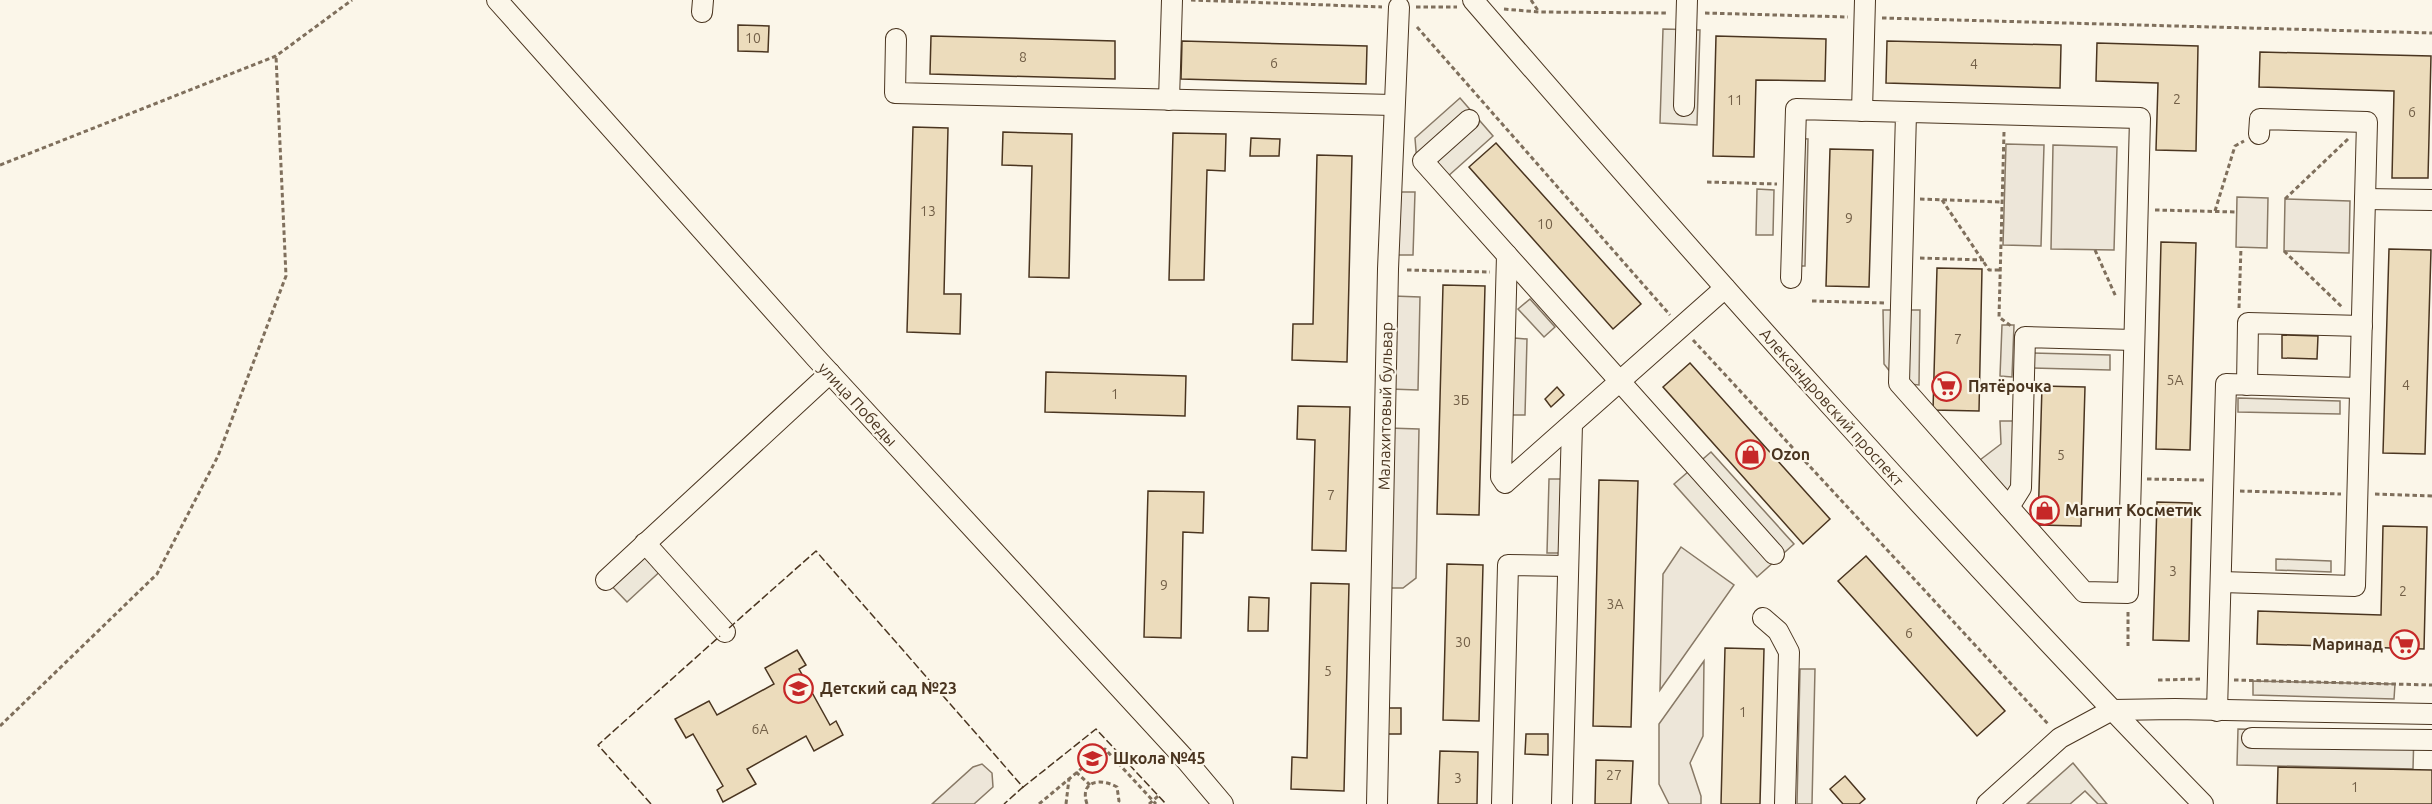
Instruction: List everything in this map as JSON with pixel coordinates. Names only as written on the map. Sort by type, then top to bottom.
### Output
[{"type":"street","name":"улица Победы","points":[[497,0],[830,373],[1185,759],[1223,804]]},
{"type":"street","points":[[1169,100],[1172,0]]},
{"type":"street","name":"Александровский проспект","points":[[1468,4],[1854,433],[2112,710],[2203,804]]},
{"type":"street","points":[[1684,106],[1687,6]]},
{"type":"street","name":"Малахитовый бульвар","points":[[1377,804],[1388,269],[1393,105],[1399,7]]},
{"type":"street","points":[[1862,111],[1865,9]]},
{"type":"street","points":[[896,39],[895,93],[1393,105]]},
{"type":"street","points":[[1791,278],[1796,110],[1906,112],[2140,118],[2128,593],[2084,592],[1899,383],[1906,112]]},
{"type":"street","points":[[2221,582],[2355,586],[2367,122],[2260,119],[2259,134]]},
{"type":"street","points":[[1468,120],[1423,161],[1507,264],[1620,381],[1774,554]]},
{"type":"street","points":[[2365,199],[2432,200]]},
{"type":"street","points":[[1507,264],[1501,477],[1505,483],[1725,288]]},
{"type":"street","points":[[2247,385],[2248,323],[2362,326]]},
{"type":"street","points":[[2009,507],[2021,488],[2025,337],[2134,340]]},
{"type":"street","points":[[606,580],[830,373]]},
{"type":"street","points":[[2217,711],[2226,384],[2360,388]]},
{"type":"street","points":[[1562,804],[1572,424]]},
{"type":"street","points":[[645,543],[724,632]]},
{"type":"street","points":[[1502,804],[1508,565],[1568,566]]},
{"type":"street","points":[[1763,618],[1778,632],[1789,652],[1785,804]]},
{"type":"street","points":[[1987,804],[2060,738],[2112,710],[2432,714]]},
{"type":"street","points":[[2252,738],[2432,740]]},
{"type":"path","points":[[0,165],[276,56],[352,0]]},
{"type":"path","points":[[1188,0],[1399,7],[1468,4]]},
{"type":"path","points":[[1531,0],[1539,12]]},
{"type":"path","points":[[1501,9],[1539,12],[1687,6],[1865,9],[2432,33]]},
{"type":"path","points":[[1399,7],[1681,327],[2060,738]]},
{"type":"path","points":[[0,726],[157,574],[218,456],[286,276],[276,56]]},
{"type":"path","points":[[2004,115],[1999,317],[2025,337]]},
{"type":"path","points":[[2285,199],[2367,122]]},
{"type":"path","points":[[2215,211],[2235,146],[2259,134]]},
{"type":"path","points":[[1707,182],[1794,184]]},
{"type":"path","points":[[1904,199],[2002,202]]},
{"type":"path","points":[[1942,200],[1989,270],[2000,270]]},
{"type":"path","points":[[2138,209],[2237,212]]},
{"type":"path","points":[[2095,250],[2117,300]]},
{"type":"path","points":[[2284,251],[2362,326]]},
{"type":"path","points":[[1902,258],[1984,260]]},
{"type":"path","points":[[1388,269],[1507,264]]},
{"type":"path","points":[[1812,301],[1901,303]]},
{"type":"path","points":[[2131,478],[2223,486],[2432,496]]},
{"type":"path","points":[[2128,593],[2128,646]]},
{"type":"path","points":[[2158,680],[2218,679],[2432,685]]},
{"type":"path","points":[[1039,804],[1105,749],[1156,804]]},
{"type":"path","points":[[1077,772],[1090,785]]},
{"type":"path","points":[[1066,804],[1069,779]]},
{"type":"path","points":[[1087,804],[1085,796],[1090,785],[1098,780],[1117,787],[1119,801],[1117,804]]},
{"type":"path","points":[[1149,804],[1158,795]]},
{"type":"shaded area","points":[[1663,29],[1700,30],[1697,125],[1660,123]]},
{"type":"shaded area","points":[[1460,98],[1493,136],[1437,186],[1417,163],[1415,138]]},
{"type":"shaded area","points":[[1794,138],[1808,139],[1805,266],[1791,266]]},
{"type":"shaded area","points":[[2006,144],[2044,145],[2041,246],[2003,245]]},
{"type":"shaded area","points":[[2053,145],[2117,147],[2114,250],[2051,249]]},
{"type":"shaded area","points":[[1757,189],[1774,190],[1773,235],[1756,235]]},
{"type":"shaded area","points":[[1394,192],[1415,192],[1413,255],[1393,255]]},
{"type":"shaded area","points":[[2237,197],[2268,198],[2267,248],[2236,247]]},
{"type":"shaded area","points":[[2285,199],[2350,201],[2349,253],[2284,251]]},
{"type":"shaded area","points":[[1393,296],[1420,297],[1418,390],[1390,389]]},
{"type":"shaded area","points":[[1530,299],[1555,327],[1544,337],[1518,309]]},
{"type":"shaded area","points":[[1883,310],[1920,310],[1919,385],[1899,383],[1884,364]]},
{"type":"shaded area","points":[[2002,325],[2014,325],[2012,377],[2000,376]]},
{"type":"shaded area","points":[[1514,338],[1527,339],[1525,415],[1512,415]]},
{"type":"shaded area","points":[[2030,353],[2110,355],[2110,370],[2030,368]]},
{"type":"shaded area","points":[[2238,398],[2340,401],[2340,414],[2238,412]]},
{"type":"shaded area","points":[[2000,421],[2023,421],[2009,507],[1972,466],[2001,444]]},
{"type":"shaded area","points":[[1388,428],[1419,429],[1416,578],[1403,588],[1384,588]]},
{"type":"shaded area","points":[[1711,452],[1794,544],[1757,577],[1674,484]]},
{"type":"shaded area","points":[[1549,479],[1566,479],[1564,553],[1547,553]]},
{"type":"shaded area","points":[[645,543],[666,566],[627,602],[606,580]]},
{"type":"shaded area","points":[[1681,547],[1734,585],[1660,690],[1663,574]]},
{"type":"shaded area","points":[[2276,559],[2331,561],[2331,572],[2276,570]]},
{"type":"shaded area","points":[[1704,661],[1703,736],[1690,763],[1701,796],[1701,804],[1669,804],[1659,784],[1659,724]]},
{"type":"shaded area","points":[[1800,669],[1815,669],[1812,804],[1797,804]]},
{"type":"shaded area","points":[[2253,681],[2395,684],[2394,699],[2253,695]]},
{"type":"shaded area","points":[[2238,729],[2414,732],[2413,769],[2237,765]]},
{"type":"shaded area","points":[[2073,763],[2107,804],[2098,804],[2085,791],[2070,804],[2027,804]]},
{"type":"shaded area","points":[[982,764],[992,773],[993,787],[974,804],[932,804],[973,767]]},
{"type":"building","points":[[738,25],[769,26],[768,52],[738,51]]},
{"type":"building","points":[[931,36],[1115,41],[1115,79],[930,74]]},
{"type":"building","points":[[1716,36],[1826,39],[1825,81],[1756,80],[1754,157],[1713,156]]},
{"type":"building","points":[[1182,41],[1367,46],[1366,84],[1181,79]]},
{"type":"building","points":[[1887,41],[2061,45],[2060,88],[1886,83]]},
{"type":"building","points":[[2097,43],[2198,46],[2196,151],[2156,150],[2158,83],[2096,81]]},
{"type":"building","points":[[2260,52],[2431,56],[2428,178],[2392,178],[2394,91],[2259,87]]},
{"type":"building","points":[[913,127],[948,128],[944,294],[961,294],[960,334],[907,332]]},
{"type":"building","points":[[1003,132],[1072,134],[1069,278],[1029,277],[1032,166],[1002,165]]},
{"type":"building","points":[[1173,133],[1226,134],[1225,171],[1207,170],[1204,280],[1169,280]]},
{"type":"building","points":[[1251,138],[1280,139],[1279,156],[1250,156]]},
{"type":"building","points":[[1496,143],[1641,304],[1613,329],[1469,167]]},
{"type":"building","points":[[1830,149],[1873,150],[1869,287],[1826,286]]},
{"type":"building","points":[[1317,155],[1352,156],[1347,362],[1292,360],[1293,324],[1313,324]]},
{"type":"building","points":[[2161,242],[2196,243],[2190,450],[2156,449]]},
{"type":"building","points":[[2389,249],[2431,250],[2425,454],[2383,453]]},
{"type":"building","points":[[1937,268],[1982,269],[1979,411],[1933,410]]},
{"type":"building","points":[[1443,285],[1485,286],[1479,515],[1437,514]]},
{"type":"building","points":[[2282,335],[2318,336],[2317,359],[2282,358]]},
{"type":"building","points":[[1690,363],[1830,519],[1803,544],[1663,387]]},
{"type":"building","points":[[1046,372],[1186,376],[1185,416],[1045,412]]},
{"type":"building","points":[[2042,386],[2085,387],[2081,526],[2038,525]]},
{"type":"building","points":[[1557,387],[1564,395],[1551,407],[1545,399]]},
{"type":"building","points":[[1298,406],[1350,407],[1346,551],[1312,550],[1315,440],[1297,439]]},
{"type":"building","points":[[1599,480],[1638,481],[1631,727],[1593,726]]},
{"type":"building","points":[[1148,491],[1204,492],[1203,533],[1183,532],[1181,638],[1144,637]]},
{"type":"building","points":[[2157,502],[2192,503],[2189,641],[2153,640]]},
{"type":"building","points":[[2383,526],[2427,527],[2424,649],[2257,644],[2258,611],[2381,615]]},
{"type":"building","points":[[1866,556],[2005,711],[1977,736],[1838,581]]},
{"type":"building","points":[[1447,564],[1483,565],[1479,721],[1443,720]]},
{"type":"building","points":[[1311,583],[1349,584],[1344,791],[1291,789],[1292,757],[1307,758]]},
{"type":"building","points":[[1249,597],[1269,598],[1268,631],[1248,631]]},
{"type":"building","points":[[1725,648],[1764,649],[1760,804],[1721,804]]},
{"type":"building","points":[[797,650],[806,665],[799,669],[830,725],[836,721],[843,735],[814,751],[806,736],[747,769],[756,784],[723,802],[717,790],[723,786],[693,734],[686,738],[675,719],[709,701],[717,715],[774,684],[765,668]]},
{"type":"building","points":[[1387,708],[1401,708],[1401,734],[1386,734]]},
{"type":"building","points":[[1526,734],[1548,734],[1548,755],[1525,754]]},
{"type":"building","points":[[1440,751],[1478,752],[1477,804],[1438,804]]},
{"type":"building","points":[[1596,760],[1633,761],[1631,804],[1595,804]]},
{"type":"building","points":[[2278,767],[2432,770],[2432,804],[2277,804]]},
{"type":"building","points":[[1845,776],[1865,799],[1859,804],[1843,804],[1830,789]]},
{"type":"fence","points":[[729,628],[816,551],[1023,787],[1004,804]]},
{"type":"fence","points":[[651,804],[598,745],[720,636]]},
{"type":"fence","points":[[1022,788],[1096,729],[1166,804]]},
{"type":"place","name":"Пятёрочка","points":[[1947,386]]},
{"type":"place","name":"Ozon","points":[[1750,454]]},
{"type":"place","name":"Магнит Косметик","points":[[2044,510]]},
{"type":"place","name":"Маринад","points":[[2404,644]]},
{"type":"place","name":"Детский сад №23","points":[[799,688]]},
{"type":"place","name":"Школа №45","points":[[1092,758]]}]
